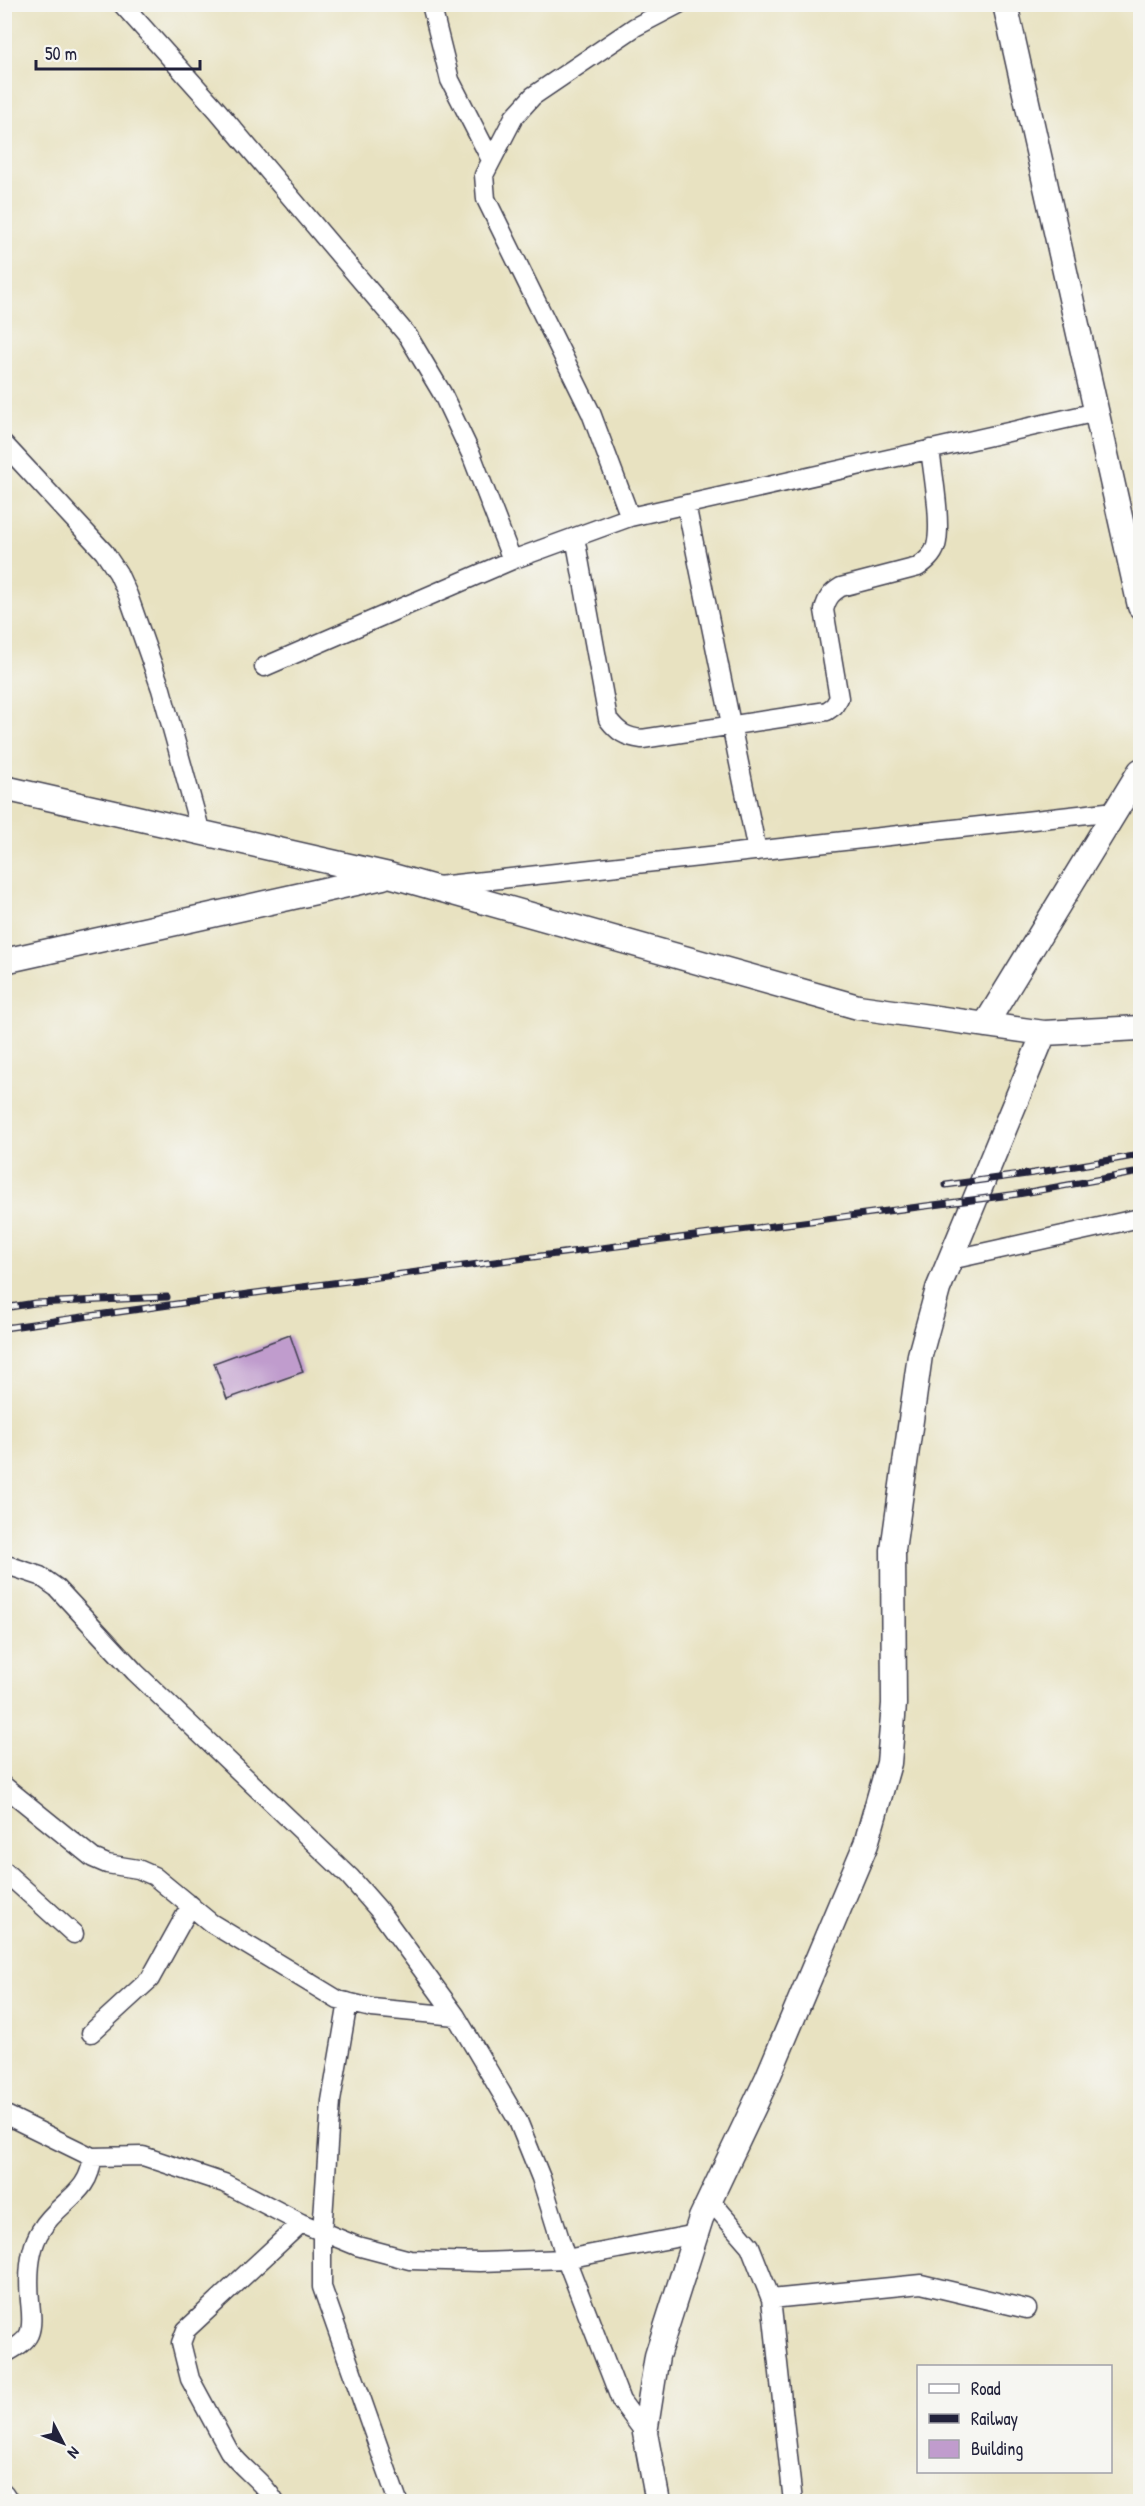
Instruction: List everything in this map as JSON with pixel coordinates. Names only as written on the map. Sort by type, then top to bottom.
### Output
[{"type":"street","points":[[122,4],[217,110],[408,336],[442,393],[471,454],[512,560]]},
{"type":"street","points":[[431,4],[450,80],[491,160]]},
{"type":"street","points":[[630,517],[591,413],[486,199],[484,175],[514,117],[533,96],[635,27],[679,4]]},
{"type":"street","points":[[1005,4],[1140,601]]},
{"type":"street","points":[[264,667],[512,560],[630,517],[1097,412]]},
{"type":"street","points":[[4,444],[104,552],[118,573],[161,689],[201,833]]},
{"type":"street","points":[[576,537],[608,719],[617,730],[628,737],[642,739],[827,711],[839,698],[824,610],[826,600],[841,586],[918,567],[928,560],[935,549],[938,534],[930,449]]},
{"type":"street","points":[[686,504],[757,850]]},
{"type":"street","points":[[985,1025],[1140,771]]},
{"type":"street","points":[[4,788],[389,875],[858,1007],[1044,1033],[1140,1028]]},
{"type":"street","points":[[430,887],[1115,811]]},
{"type":"street","points":[[4,961],[389,875]]},
{"type":"street","points":[[658,2502],[645,2433],[657,2356],[696,2234],[767,2079],[866,1844],[889,1763],[894,1704],[893,1550],[920,1354],[938,1289],[1044,1033]]},
{"type":"street","points":[[950,1260],[1140,1218]]},
{"type":"street","points":[[4,1564],[40,1576],[57,1588],[135,1672],[350,1877],[378,1909],[456,2016],[518,2121],[541,2178],[566,2259],[621,2401],[645,2433]]},
{"type":"street","points":[[4,1786],[93,1858],[107,1864],[138,1869],[154,1876],[220,1929],[317,1989],[348,2002],[372,2008],[456,2016]]},
{"type":"street","points":[[4,1871],[74,1934]]},
{"type":"street","points":[[91,2033],[150,1979],[191,1905]]},
{"type":"street","points":[[348,2002],[331,2101],[322,2232],[322,2287],[399,2502]]},
{"type":"street","points":[[4,2114],[92,2157],[144,2156],[224,2183],[301,2223],[357,2246],[410,2260],[480,2262],[566,2259],[696,2234]]},
{"type":"street","points":[[4,2354],[23,2342],[29,2335],[32,2322],[28,2277],[34,2244],[41,2229],[59,2208],[80,2190],[92,2172],[92,2157]]},
{"type":"street","points":[[710,2200],[750,2246],[771,2300],[793,2502]]},
{"type":"street","points":[[276,2502],[258,2478],[237,2461],[229,2451],[190,2379],[181,2343],[186,2330],[301,2223]]},
{"type":"street","points":[[771,2300],[921,2284],[1027,2309]]},
{"type":"street","points":[[4,2493],[10,2502]]},
{"type":"building","points":[[290,1335],[303,1372],[227,1399],[214,1363]]},
{"type":"railway","points":[[946,1185],[1140,1155]]},
{"type":"railway","points":[[4,1328],[1018,1194],[1140,1172]]},
{"type":"railway","points":[[4,1308],[35,1303],[167,1297]]}]
